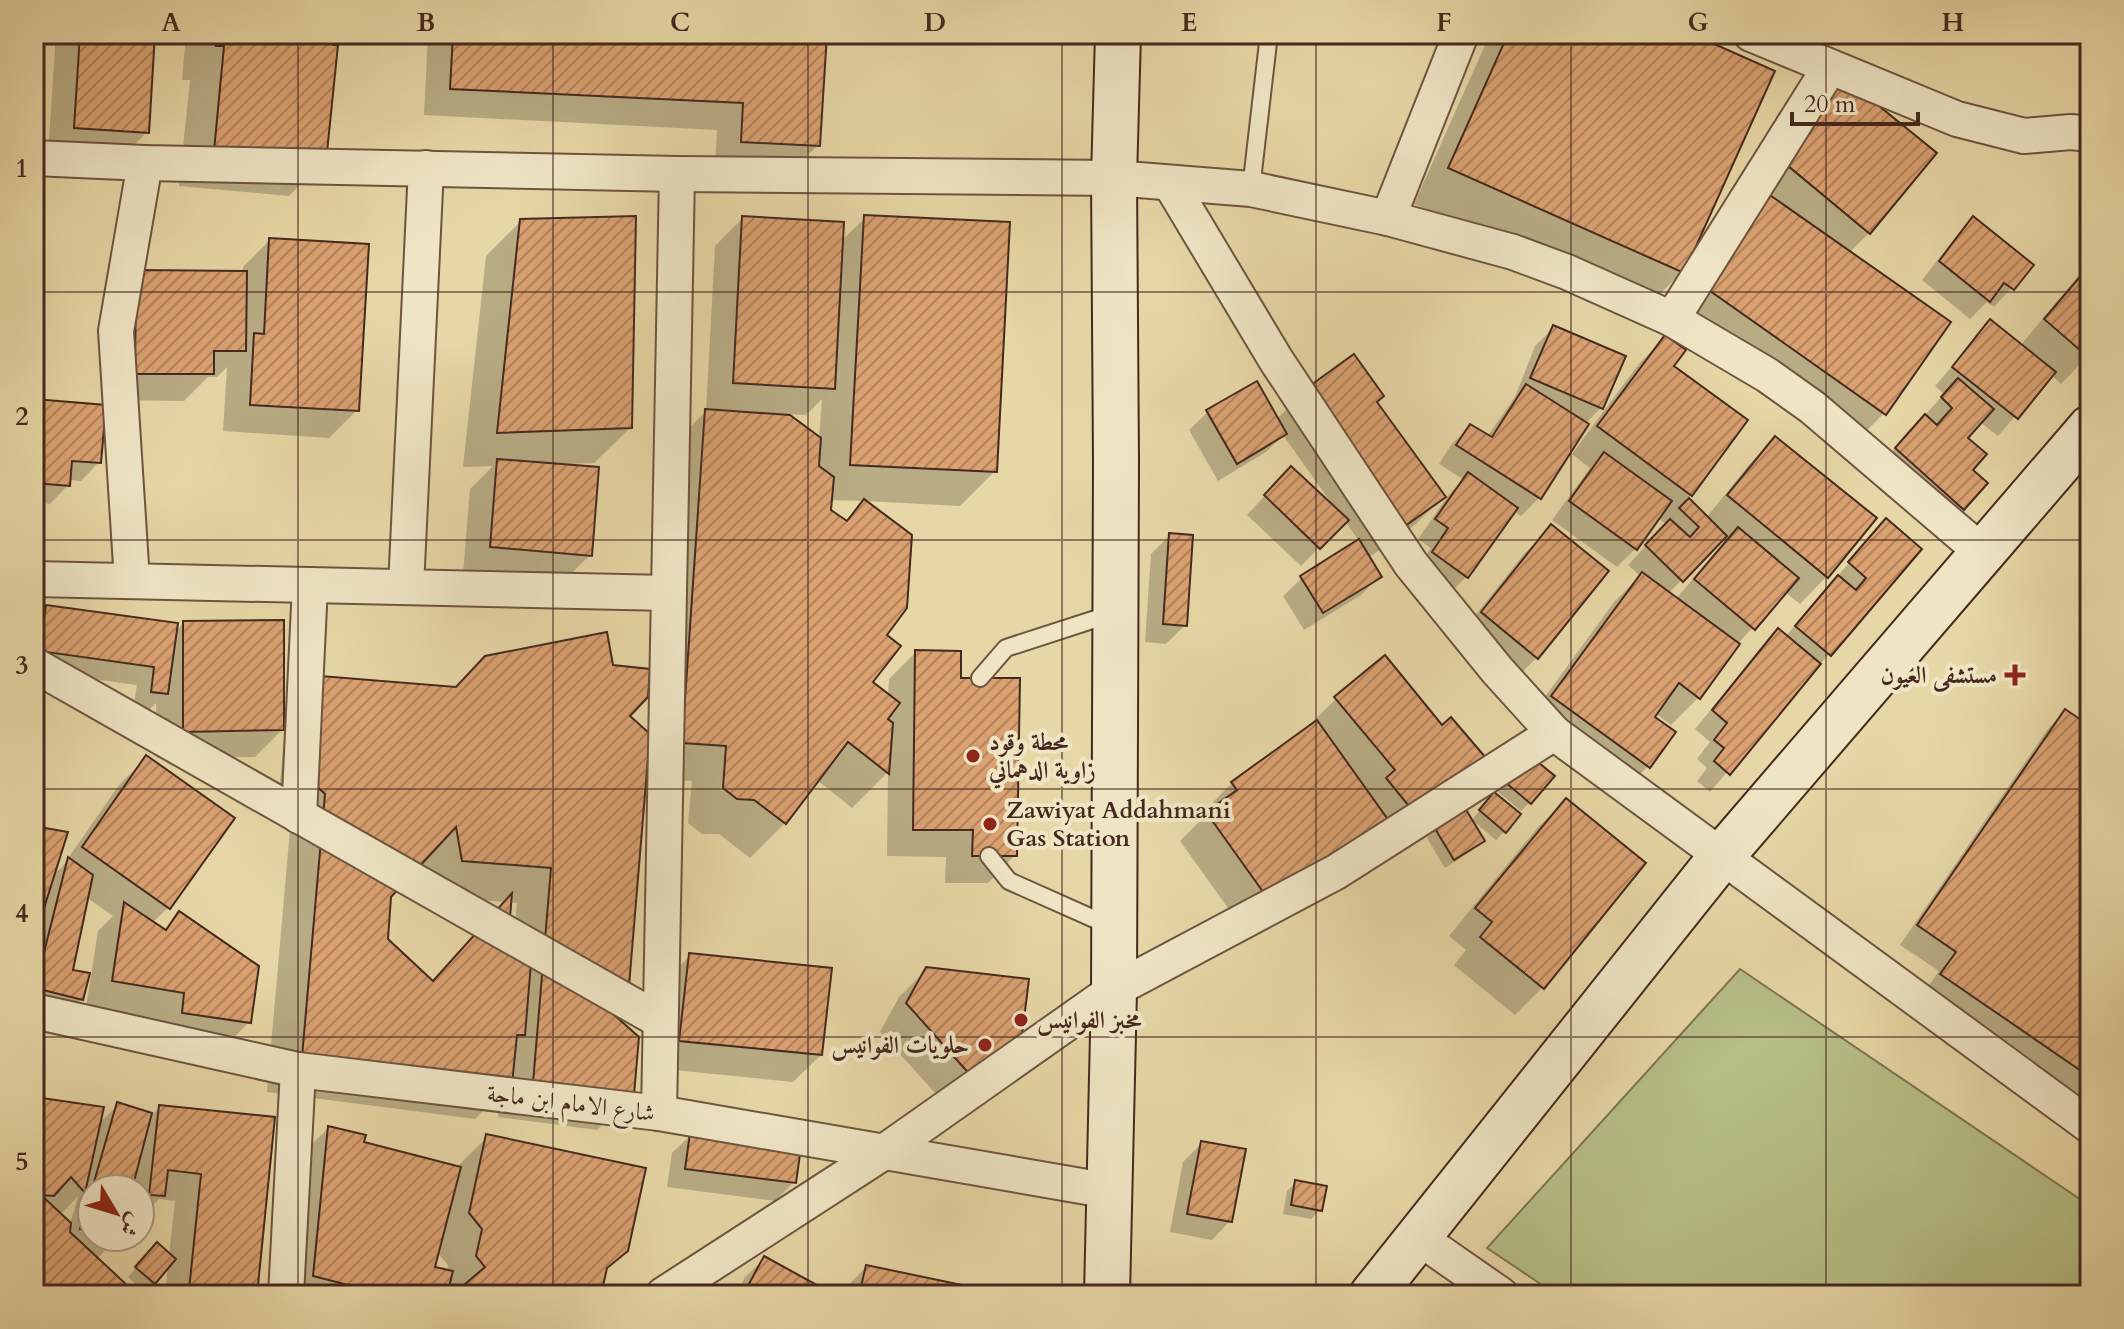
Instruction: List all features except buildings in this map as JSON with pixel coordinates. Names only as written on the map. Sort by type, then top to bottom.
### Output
[{"type":"main road","points":[[1114,1291],[1110,1191],[1116,613],[1114,178],[1118,34]]},
{"type":"main road","points":[[1372,1295],[1721,857],[2090,428]]},
{"type":"street","points":[[1388,218],[1461,34]]},
{"type":"street","points":[[1751,34],[1957,119],[2024,136],[2071,132],[2090,134]]},
{"type":"street","points":[[1672,319],[1830,67]]},
{"type":"street","points":[[34,158],[677,174],[1114,178],[1251,189],[1388,218],[1513,252],[1581,278],[1672,319],[1767,375],[1812,407],[1983,553]]},
{"type":"street","points":[[132,581],[116,331],[145,163]]},
{"type":"street","points":[[406,587],[426,168]]},
{"type":"street","points":[[659,1113],[677,174]]},
{"type":"street","points":[[1170,183],[1276,360],[1411,564],[1497,670],[1554,733],[2090,1126]]},
{"type":"street","points":[[34,579],[669,593]]},
{"type":"street","points":[[299,816],[310,585]]},
{"type":"street","points":[[34,665],[659,1020]]},
{"type":"street","points":[[663,1295],[884,1152],[1114,990],[1336,872],[1554,733]]},
{"type":"street","name":"شارع الامام ابن ماجة","points":[[34,1011],[298,1070],[659,1113],[1110,1191]]},
{"type":"street","points":[[286,1295],[298,1070]]},
{"type":"street","points":[[1419,1238],[1501,1295]]},
{"type":"lane","points":[[1251,189],[1269,34]]},
{"type":"lane","points":[[980,678],[1006,648],[1116,613]]},
{"type":"lane","points":[[989,856],[1009,881],[1114,928]]},
{"type":"green space","points":[[1740,969],[2090,1206],[2090,1295],[1557,1295],[1487,1248]]},
{"type":"place","name":"مستشفى العيون","points":[[2015,675]]},
{"type":"place","name":"محطة وقود زاوية الدهماني","points":[[973,756]]},
{"type":"place","name":"Zawiyat Addahmani Gas Station","points":[[990,824]]},
{"type":"place","name":"مخبز الفوانيس","points":[[1021,1020]]},
{"type":"place","name":"حلويات الفوانيس","points":[[985,1045]]}]
